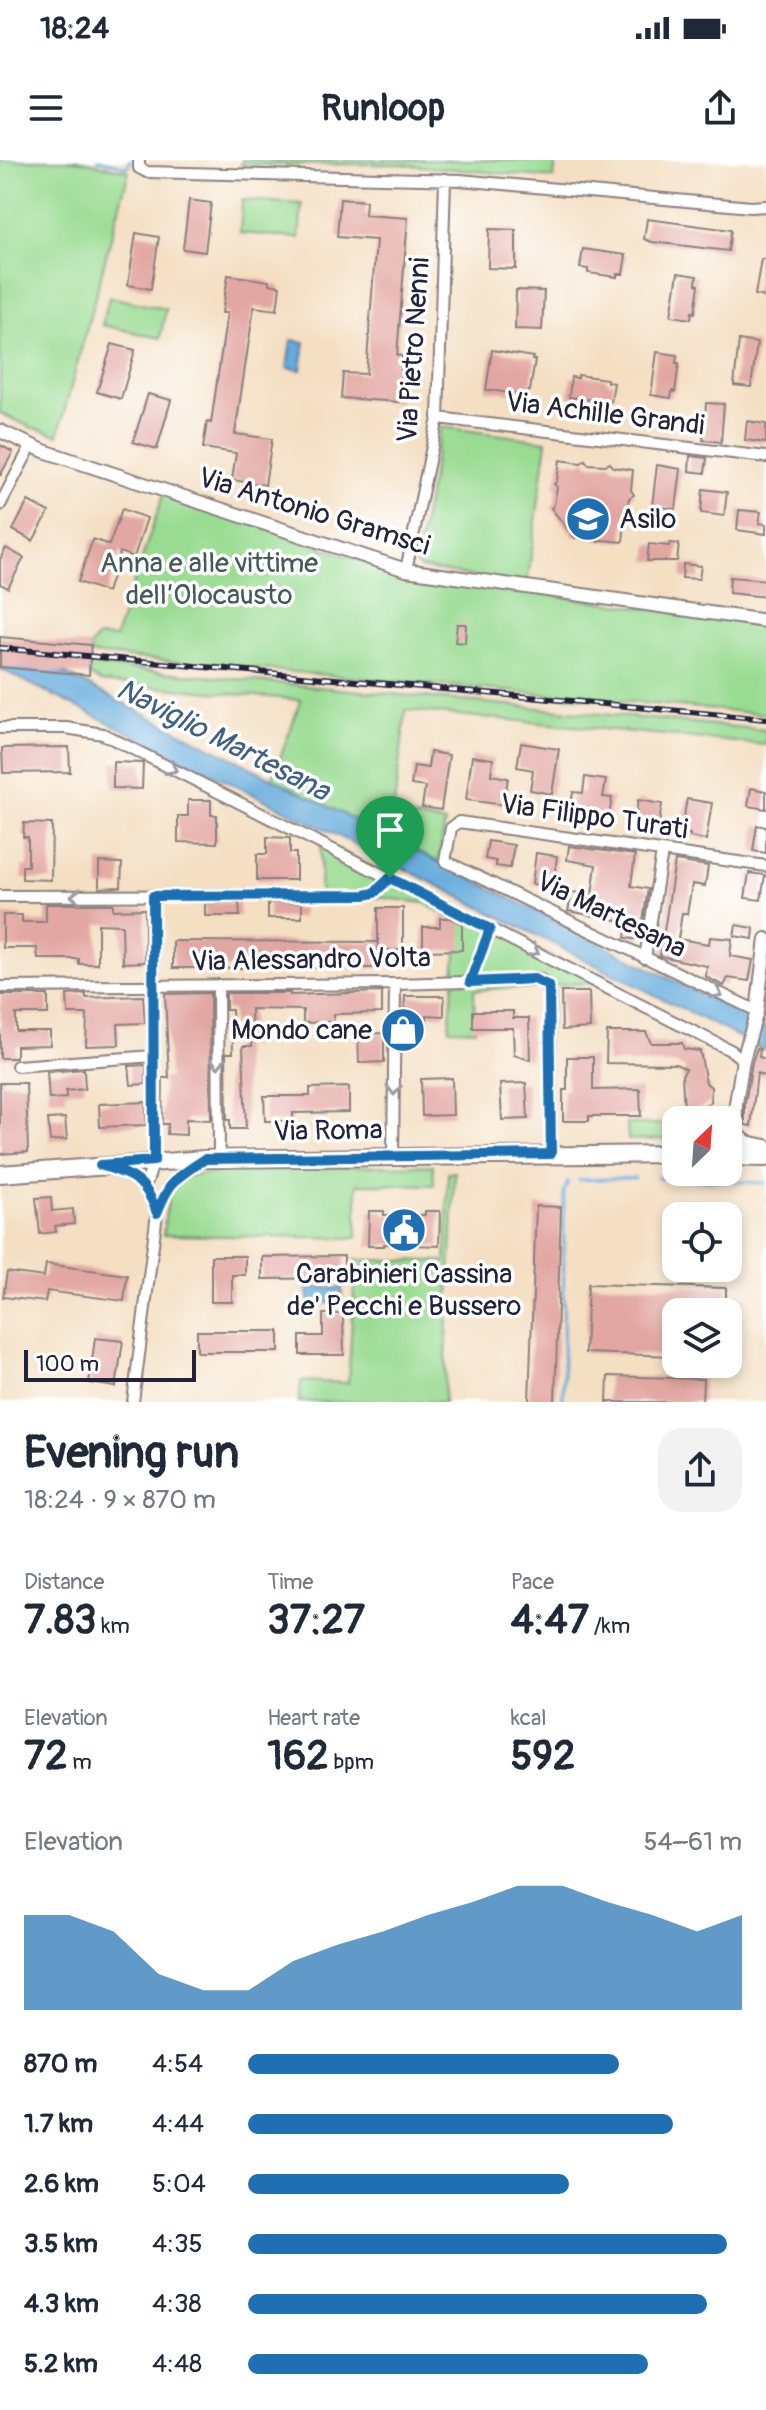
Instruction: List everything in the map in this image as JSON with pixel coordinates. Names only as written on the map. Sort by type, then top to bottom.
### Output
[{"type":"main road","points":[[742,1143],[766,1148]]},
{"type":"main road","points":[[742,1145],[766,1158]]},
{"type":"main road","name":"Via Roma","points":[[657,1153],[662,1151]]},
{"type":"main road","name":"Via Roma","points":[[0,1174],[212,1159],[662,1153]]},
{"type":"street","points":[[139,164],[147,172],[445,179],[766,206]]},
{"type":"street","name":"Via Pietro Nenni","points":[[406,570],[438,418],[445,179]]},
{"type":"street","name":"Via Achille Grandi","points":[[438,418],[766,457]]},
{"type":"street","name":"Via Antonio Gramsci","points":[[0,431],[31,446],[406,570],[766,621]]},
{"type":"street","points":[[0,505],[31,446]]},
{"type":"street","points":[[0,728],[93,731],[103,734],[732,1051],[743,1060]]},
{"type":"street","name":"Via Filippo Turati","points":[[445,861],[451,828],[459,822],[766,866]]},
{"type":"street","points":[[645,958],[662,852]]},
{"type":"street","name":"Via Martesana","points":[[445,861],[756,1016]]},
{"type":"street","points":[[0,896],[365,895],[374,893],[390,878]]},
{"type":"street","points":[[145,1187],[154,1161],[153,896]]},
{"type":"street","name":"Via Alessandro Volta","points":[[0,987],[470,982],[490,929]]},
{"type":"street","points":[[736,1106],[743,1060],[756,1016],[766,939]]},
{"type":"street","points":[[470,982],[534,979],[549,986],[551,1154]]},
{"type":"street","points":[[393,1156],[395,984]]},
{"type":"street","points":[[133,1402],[157,1213],[167,1189],[177,1177],[212,1159],[218,985]]},
{"type":"street","points":[[17,1066],[154,1056]]},
{"type":"street","points":[[154,1161],[168,1177],[167,1189]]},
{"type":"street","points":[[100,1165],[131,1176],[145,1187],[157,1213]]},
{"type":"green space","points":[[0,160],[78,160],[129,171],[58,435],[30,427],[0,413]]},
{"type":"green space","points":[[242,160],[556,160],[554,178],[397,164],[241,165]]},
{"type":"green space","points":[[242,200],[302,204],[299,238],[240,233]]},
{"type":"green space","points":[[109,297],[166,309],[160,338],[102,325]]},
{"type":"green space","points":[[441,427],[547,441],[527,585],[415,565]]},
{"type":"green space","name":"Anna e alle vittime dell’Olocausto","points":[[164,493],[405,576],[766,624],[766,714],[91,654],[91,645],[98,637],[115,638]]},
{"type":"green space","points":[[90,665],[766,730],[766,745],[406,710],[393,814],[445,823],[438,864],[272,780],[301,700],[101,682],[89,675]]},
{"type":"green space","points":[[321,841],[601,982],[474,990],[475,1030],[449,1029],[459,923],[424,903],[368,896],[320,895]]},
{"type":"green space","points":[[627,1124],[662,1124],[662,1139],[628,1140]]},
{"type":"green space","points":[[433,1165],[434,1185],[357,1184],[357,1238],[163,1235],[170,1194],[186,1177],[224,1169]]},
{"type":"green space","points":[[455,1172],[444,1402],[299,1402],[301,1381],[348,1383],[356,1260],[446,1261],[448,1173]]},
{"type":"water","points":[[291,340],[305,342],[301,370],[287,368]]},
{"type":"water","points":[[0,641],[758,1023],[766,1029],[766,1051],[0,669]]},
{"type":"water","points":[[308,1288],[342,1288],[342,1303],[309,1304]]},
{"type":"building","points":[[340,199],[366,201],[365,215],[408,218],[397,355],[402,356],[399,402],[341,398],[343,373],[366,374],[376,240],[337,237]]},
{"type":"building","points":[[189,200],[211,203],[205,252],[183,249]]},
{"type":"building","points":[[647,219],[731,230],[728,251],[644,239]]},
{"type":"building","points":[[489,229],[516,230],[516,269],[488,268]]},
{"type":"building","points":[[136,233],[159,237],[151,289],[128,285]]},
{"type":"building","points":[[583,249],[626,255],[623,274],[617,274],[617,277],[588,273],[588,269],[580,268]]},
{"type":"building","points":[[761,259],[766,259],[766,297],[755,295]]},
{"type":"building","points":[[678,273],[697,276],[696,284],[699,285],[695,313],[692,312],[691,319],[671,316]]},
{"type":"building","points":[[228,275],[269,281],[269,284],[280,286],[277,310],[254,307],[235,434],[272,439],[265,485],[232,480],[236,453],[203,448],[207,422],[211,423],[227,313],[222,313]]},
{"type":"building","points":[[516,290],[544,291],[542,330],[515,329]]},
{"type":"building","points":[[739,340],[757,343],[751,387],[734,385]]},
{"type":"building","points":[[112,344],[135,350],[121,399],[97,392]]},
{"type":"building","points":[[492,350],[533,357],[532,360],[535,360],[527,395],[486,390]]},
{"type":"building","points":[[657,352],[677,355],[676,363],[679,363],[675,392],[672,391],[671,398],[651,395]]},
{"type":"building","points":[[578,375],[614,383],[611,402],[569,397],[571,377],[578,378]]},
{"type":"building","points":[[148,394],[171,400],[157,449],[133,442]]},
{"type":"building","points":[[706,403],[724,404],[721,442],[703,440]]},
{"type":"building","points":[[747,421],[766,424],[766,443],[745,440]]},
{"type":"building","points":[[0,445],[13,452],[0,476]]},
{"type":"building","points":[[690,456],[707,458],[705,473],[689,471]]},
{"type":"building","name":"Asilo","points":[[560,460],[610,463],[613,467],[633,470],[631,490],[634,495],[629,498],[627,512],[631,518],[625,522],[623,542],[598,542],[596,538],[579,535],[575,538],[551,508]]},
{"type":"building","points":[[657,465],[681,469],[676,509],[652,506]]},
{"type":"building","points":[[703,489],[727,492],[724,516],[701,513]]},
{"type":"building","points":[[28,501],[49,512],[33,541],[13,530]]},
{"type":"building","points":[[122,509],[147,518],[134,557],[120,552],[107,592],[78,582],[93,539],[109,545]]},
{"type":"building","points":[[739,510],[761,512],[759,523],[766,524],[766,534],[737,530]]},
{"type":"building","points":[[670,543],[679,544],[677,561],[647,561],[649,544],[669,546]]},
{"type":"building","points":[[6,548],[24,558],[8,588],[0,584],[0,559]]},
{"type":"building","points":[[683,564],[701,566],[699,579],[682,578]]},
{"type":"building","points":[[730,577],[766,580],[766,597],[729,593]]},
{"type":"building","points":[[457,624],[466,624],[465,643],[455,642]]},
{"type":"building","points":[[0,637],[91,645],[89,675],[0,667]]},
{"type":"building","points":[[521,743],[559,749],[552,794],[530,790],[533,770],[517,767]]},
{"type":"building","points":[[69,747],[70,772],[3,773],[2,748]]},
{"type":"building","points":[[430,752],[449,755],[441,810],[422,807],[425,787],[411,785],[414,766],[428,768]]},
{"type":"building","points":[[472,756],[493,759],[491,775],[508,778],[504,805],[466,800]]},
{"type":"building","points":[[113,762],[143,763],[142,789],[113,788]]},
{"type":"building","points":[[585,777],[606,780],[603,797],[612,798],[609,817],[570,811],[573,792],[583,793]]},
{"type":"building","points":[[751,788],[766,791],[766,809],[748,806]]},
{"type":"building","points":[[687,799],[712,803],[706,840],[681,832]]},
{"type":"building","points":[[188,800],[211,800],[211,815],[217,815],[217,843],[178,842],[178,816],[188,816]]},
{"type":"building","points":[[638,800],[662,804],[659,823],[635,819]]},
{"type":"building","points":[[24,823],[52,824],[51,880],[22,879],[22,866],[28,866],[28,837],[23,837]]},
{"type":"building","points":[[757,825],[766,827],[766,853],[753,851]]},
{"type":"building","points":[[267,837],[290,838],[290,853],[296,853],[296,880],[257,880],[257,854],[267,854]]},
{"type":"building","points":[[488,841],[514,845],[510,868],[496,866],[496,861],[485,859]]},
{"type":"building","points":[[569,846],[635,855],[631,886],[648,889],[640,940],[625,938],[627,922],[568,911],[572,892],[592,895],[596,865],[567,860]]},
{"type":"building","points":[[536,853],[557,856],[553,887],[532,884]]},
{"type":"building","points":[[675,861],[708,866],[705,886],[692,884],[687,914],[682,913],[678,939],[709,944],[710,937],[732,939],[730,956],[753,960],[749,981],[728,978],[724,986],[706,977],[707,966],[660,956]]},
{"type":"building","points":[[99,862],[122,863],[121,887],[99,888]]},
{"type":"building","points":[[749,873],[765,875],[761,900],[745,898]]},
{"type":"building","points":[[205,903],[239,903],[240,916],[205,916]]},
{"type":"building","points":[[268,903],[302,903],[302,918],[268,918]]},
{"type":"building","points":[[46,904],[113,904],[113,910],[145,909],[145,962],[123,963],[122,925],[98,924],[98,964],[79,964],[79,959],[38,959],[37,948],[3,948],[3,915],[22,915],[22,922],[46,922]]},
{"type":"building","points":[[378,908],[403,908],[403,950],[378,950]]},
{"type":"building","points":[[440,918],[450,918],[462,924],[462,950],[423,951],[423,927],[440,927]]},
{"type":"building","points":[[736,925],[754,928],[753,939],[734,936]]},
{"type":"building","points":[[173,941],[378,942],[378,968],[173,968]]},
{"type":"building","points":[[382,992],[382,1013],[334,1014],[334,1022],[303,1023],[303,1010],[251,1009],[252,1046],[243,1046],[246,1129],[230,1129],[230,1120],[227,1120],[226,1053],[233,1053],[232,1010],[226,1010],[226,993],[290,995]]},
{"type":"building","points":[[561,992],[589,992],[590,1028],[562,1030]]},
{"type":"building","points":[[210,993],[211,1120],[186,1119],[186,1135],[167,1134],[168,1124],[162,1124],[163,1078],[169,1078],[165,994]]},
{"type":"building","points":[[86,994],[86,998],[143,996],[145,1023],[118,1024],[119,1045],[86,1046],[87,1014],[68,1014],[67,995]]},
{"type":"building","points":[[0,995],[48,995],[48,1014],[16,1014],[16,1031],[50,1031],[50,1045],[16,1046],[16,1058],[0,1058]]},
{"type":"building","points":[[405,996],[444,996],[444,1016],[427,1015],[427,1031],[404,1031]]},
{"type":"building","points":[[473,1011],[513,1011],[513,1018],[529,1018],[530,1060],[514,1055],[513,1028],[473,1028]]},
{"type":"building","points":[[607,1032],[646,1032],[651,1043],[682,1043],[684,1049],[700,1051],[706,1083],[711,1087],[711,1102],[704,1106],[684,1106],[682,1075],[686,1069],[676,1064],[606,1063]]},
{"type":"building","points":[[384,1033],[384,1062],[359,1063],[358,1034]]},
{"type":"building","points":[[757,1048],[760,1049],[759,1057],[766,1059],[766,1077],[757,1073],[751,1126],[745,1125],[745,1104]]},
{"type":"building","points":[[567,1057],[593,1057],[593,1090],[640,1089],[641,1116],[589,1116],[589,1121],[563,1121]]},
{"type":"building","points":[[146,1065],[146,1084],[131,1085],[129,1066]]},
{"type":"building","points":[[84,1069],[85,1089],[66,1091],[66,1098],[49,1099],[47,1072]]},
{"type":"building","points":[[452,1078],[453,1115],[422,1116],[421,1079]]},
{"type":"building","points":[[0,1083],[26,1083],[28,1152],[0,1154]]},
{"type":"building","points":[[526,1083],[528,1119],[502,1120],[500,1084]]},
{"type":"building","points":[[349,1087],[349,1112],[293,1113],[293,1121],[265,1121],[264,1096],[310,1096],[310,1088]]},
{"type":"building","points":[[146,1102],[146,1125],[100,1127],[99,1104]]},
{"type":"building","points":[[65,1118],[67,1139],[50,1141],[48,1119]]},
{"type":"building","points":[[51,1197],[52,1211],[73,1209],[74,1224],[55,1226],[56,1232],[40,1234],[36,1198]]},
{"type":"building","points":[[536,1206],[561,1207],[555,1402],[529,1402]]},
{"type":"building","name":"Carabinieri Cassina de' Pecchi e Bussero","points":[[369,1211],[384,1211],[384,1215],[425,1215],[425,1211],[440,1211],[439,1246],[368,1246]]},
{"type":"building","points":[[211,1256],[245,1256],[245,1275],[232,1275],[232,1302],[211,1302]]},
{"type":"building","points":[[344,1256],[344,1278],[262,1279],[262,1257]]},
{"type":"building","points":[[46,1264],[127,1275],[124,1301],[47,1291],[45,1302],[3,1297],[7,1272],[44,1277]]},
{"type":"building","points":[[588,1284],[726,1288],[726,1298],[662,1298],[662,1356],[585,1353]]},
{"type":"building","points":[[323,1314],[343,1314],[344,1355],[300,1355],[300,1336],[323,1336]]},
{"type":"building","points":[[197,1331],[279,1331],[279,1352],[197,1352]]},
{"type":"building","points":[[95,1338],[123,1341],[116,1387],[89,1383]]},
{"type":"building","points":[[608,1376],[703,1379],[702,1402],[607,1402]]},
{"type":"waterway","points":[[98,160],[128,167],[130,160]]},
{"type":"waterway","points":[[579,1180],[635,1178]]},
{"type":"waterway","points":[[657,1178],[766,1183]]},
{"type":"waterway","points":[[563,1402],[564,1191],[568,1182]]},
{"type":"railway","points":[[0,648],[766,719]]},
{"type":"place","name":"Asilo","points":[[588,519]]},
{"type":"place","name":"Mondo cane","points":[[403,1030]]},
{"type":"place","name":"Carabinieri Cassina de' Pecchi e Bussero","points":[[404,1230]]},
{"type":"route","points":[[390,878],[490,929],[470,982],[534,979],[549,986],[551,1154],[205,1159],[173,1180],[157,1213],[149,1193],[138,1180],[100,1165],[154,1161],[153,896],[365,895],[374,893],[390,878]]},
{"type":"water label","name":"Naviglio Martesana","points":[[223,740]]}]
